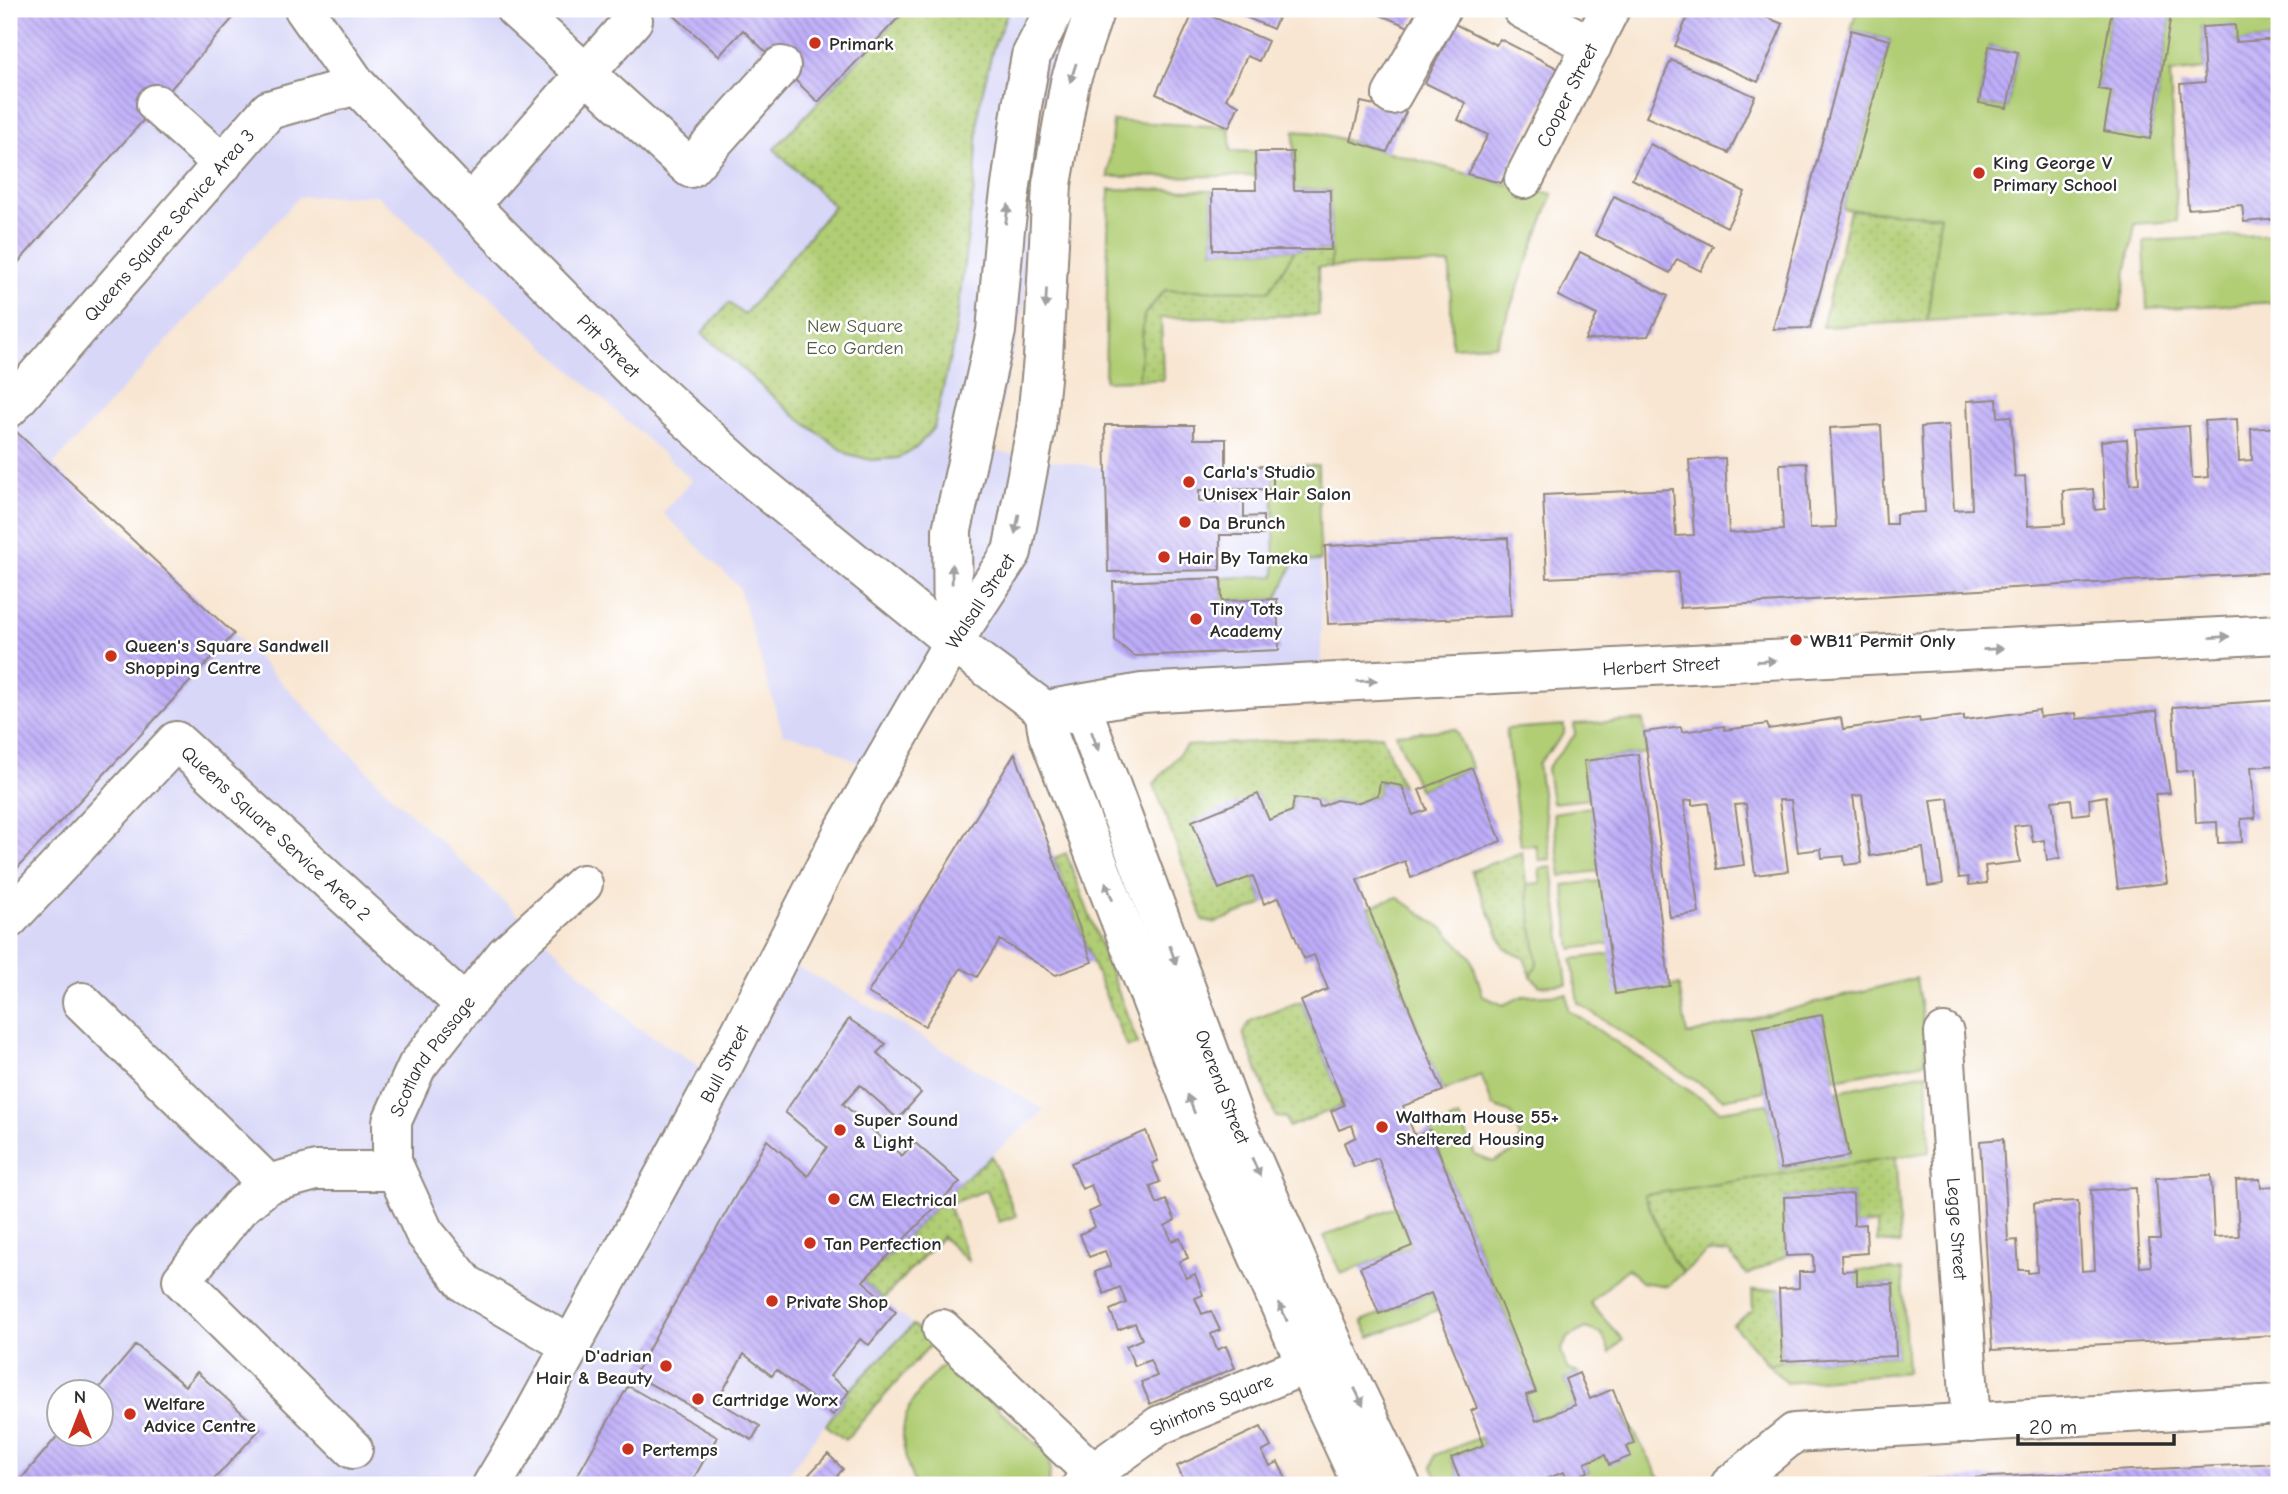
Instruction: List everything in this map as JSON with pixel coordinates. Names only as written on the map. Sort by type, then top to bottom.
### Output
[{"type":"street","name":"Pitt Street","points":[[304,9],[357,85],[470,205],[639,376],[758,483],[953,642]]},
{"type":"street","points":[[516,9],[690,168],[781,66]]},
{"type":"street","name":"Walsall Street","points":[[953,642],[952,530],[996,331],[1005,229],[1031,57],[1055,9]]},
{"type":"street","name":"Walsall Street","points":[[953,642],[1012,552],[1036,428],[1043,358],[1052,184],[1070,82],[1095,9]]},
{"type":"street","points":[[1392,95],[1441,9]]},
{"type":"street","points":[[1522,9],[1592,46]]},
{"type":"street","name":"Cooper Street","points":[[1524,179],[1610,9]]},
{"type":"street","points":[[470,205],[633,20]]},
{"type":"street","name":"Queens Square Service Area 3","points":[[9,408],[269,110],[357,85]]},
{"type":"street","points":[[156,104],[223,164]]},
{"type":"street","name":"Herbert Street","points":[[1044,710],[1142,693],[2279,634]]},
{"type":"street","name":"Overend Street","points":[[953,642],[1044,710],[1085,716],[1322,1358],[1363,1485]]},
{"type":"street","name":"Bull Street","points":[[492,1485],[717,1078],[842,834],[953,642]]},
{"type":"street","name":"Queens Square Service Area 2","points":[[9,919],[176,741],[465,1005]]},
{"type":"street","name":"Scotland Passage","points":[[570,1345],[466,1284],[424,1232],[392,1163],[392,1121],[416,1066],[506,954],[583,884]]},
{"type":"street","points":[[82,1002],[268,1184]]},
{"type":"street","name":"Legge Street","points":[[1944,1033],[1971,1423]]},
{"type":"street","points":[[353,1449],[183,1280],[239,1208],[268,1184],[316,1171],[396,1171]]},
{"type":"street","name":"Shintons Square","points":[[942,1329],[1087,1479],[1160,1425],[1322,1358]]},
{"type":"street","name":"Overend Street","points":[[1322,1358],[1401,1485]]},
{"type":"street","points":[[1735,1484],[1794,1433],[2279,1404]]},
{"type":"shaded area","points":[[9,9],[1078,9],[1036,114],[1025,302],[991,451],[1106,468],[1318,465],[1322,673],[1044,710],[953,642],[877,774],[823,743],[783,734],[739,587],[663,513],[692,480],[377,195],[299,197],[53,465],[234,634],[390,794],[636,1026],[717,1077],[779,957],[859,1000],[1045,1110],[960,1182],[864,1281],[913,1325],[849,1391],[780,1485],[9,1485]]},
{"type":"green space","name":"New Square Eco Garden","points":[[895,9],[1009,9],[993,48],[979,107],[975,180],[954,341],[934,427],[918,446],[898,458],[871,460],[848,454],[795,416],[702,333],[729,303],[744,315],[834,206],[774,149],[901,15]]},
{"type":"green space","name":"King George V Primary School","points":[[1857,9],[2112,9],[2098,88],[2111,91],[2104,131],[2150,138],[2172,9],[2279,9],[2279,39],[2236,42],[2202,27],[2204,69],[2170,73],[2177,221],[2135,224],[2120,311],[1927,321],[1940,216],[1843,209],[1890,40],[1851,30]],"holes":[[[1989,46],[2018,52],[2007,108],[1979,103]]]},
{"type":"green space","points":[[1113,121],[1229,127],[1231,151],[1255,152],[1256,176],[1108,177]]},
{"type":"green space","points":[[1294,131],[1319,133],[1501,183],[1553,194],[1496,345],[1452,347],[1450,264],[1331,267],[1330,190],[1294,190]]},
{"type":"green space","points":[[1109,189],[1212,190],[1213,250],[1295,250],[1269,291],[1165,290],[1144,315],[1139,380],[1105,381]]},
{"type":"green space","points":[[1850,210],[1940,216],[1927,321],[1822,327]]},
{"type":"green space","points":[[2279,234],[2279,302],[2147,309],[2144,241]]},
{"type":"green space","points":[[1295,250],[1331,250],[1331,267],[1318,267],[1319,315],[1161,318],[1163,380],[1139,380],[1144,315],[1165,290],[1269,291]]},
{"type":"green space","points":[[1318,465],[1320,561],[1294,562],[1277,599],[1222,601],[1221,578],[1275,576],[1273,466]]},
{"type":"green space","points":[[1643,720],[1647,753],[1584,761],[1589,799],[1552,803],[1547,768],[1575,735],[1574,724]]},
{"type":"green space","points":[[1564,725],[1564,734],[1538,764],[1551,859],[1539,860],[1536,845],[1521,846],[1506,729]]},
{"type":"green space","points":[[1455,729],[1472,768],[1419,790],[1396,734]]},
{"type":"green space","points":[[1382,735],[1402,786],[1380,782],[1378,795],[1357,803],[1336,800],[1320,807],[1318,801],[1294,798],[1292,811],[1253,876],[1264,904],[1215,923],[1203,920],[1154,784],[1186,746]]},
{"type":"green space","points":[[1591,807],[1599,871],[1561,876],[1553,813]]},
{"type":"green space","points":[[1522,852],[1537,964],[1531,976],[1524,958],[1505,949],[1471,871]]},
{"type":"green space","points":[[1066,853],[1138,1044],[1127,1047],[1092,962],[1054,858]]},
{"type":"green space","points":[[1552,867],[1567,984],[1540,986],[1531,976],[1537,964],[1527,884],[1541,883],[1539,869]]},
{"type":"green space","points":[[1601,881],[1609,944],[1571,949],[1564,885]]},
{"type":"green space","points":[[1397,897],[1445,930],[1471,957],[1483,996],[1503,1005],[1523,996],[1567,994],[1568,1010],[1720,1111],[1768,1104],[1781,1169],[1849,1155],[1837,1091],[1927,1073],[1930,1152],[1645,1195],[1672,1259],[1684,1272],[1668,1286],[1641,1282],[1628,1268],[1590,1303],[1623,1340],[1610,1353],[1602,1334],[1586,1328],[1568,1337],[1561,1351],[1567,1369],[1579,1373],[1565,1379],[1575,1405],[1536,1421],[1526,1395],[1536,1391],[1430,1130],[1459,1117],[1475,1155],[1493,1162],[1512,1153],[1520,1137],[1511,1113],[1493,1106],[1481,1075],[1443,1091],[1369,907]]},
{"type":"green space","points":[[1610,954],[1670,986],[1679,985],[1687,1035],[1916,978],[1925,1035],[1926,1062],[1835,1079],[1822,1016],[1753,1028],[1765,1091],[1723,1099],[1578,1003],[1572,959]]},
{"type":"green space","points":[[1301,1001],[1344,1105],[1289,1127],[1286,1118],[1276,1117],[1243,1033],[1250,1021]]},
{"type":"green space","points":[[992,1156],[1016,1216],[999,1222],[987,1190],[948,1204],[969,1262],[942,1237],[883,1299],[863,1281],[960,1182]]},
{"type":"green space","points":[[1896,1157],[1900,1244],[1877,1242],[1877,1224],[1854,1225],[1853,1194],[1785,1197],[1786,1256],[1747,1275],[1729,1253],[1707,1252],[1684,1272],[1672,1259],[1644,1195]]},
{"type":"green space","points":[[1397,1206],[1412,1246],[1341,1274],[1324,1236]]},
{"type":"green space","points":[[1857,1270],[1902,1270],[1907,1372],[1786,1383],[1769,1365],[1782,1361],[1896,1356],[1893,1284],[1857,1285]]},
{"type":"green space","points":[[1779,1289],[1782,1361],[1769,1365],[1733,1325],[1753,1310],[1752,1290]]},
{"type":"green space","points":[[1431,1293],[1438,1310],[1370,1337],[1362,1321]]},
{"type":"green space","points":[[913,1325],[932,1343],[845,1440],[826,1425],[849,1391]]},
{"type":"green space","points":[[943,1365],[953,1367],[1046,1453],[1050,1466],[1049,1485],[915,1485],[904,1449],[905,1420],[918,1393]]},
{"type":"green space","points":[[1621,1409],[1664,1485],[1530,1485],[1564,1472],[1568,1480],[1588,1472],[1585,1463],[1605,1455],[1630,1456],[1627,1447],[1634,1443]]},
{"type":"green space","points":[[1481,1437],[1484,1445],[1451,1458],[1462,1485],[1440,1485],[1432,1467],[1435,1455]]},
{"type":"building","points":[[9,9],[241,9],[9,273]]},
{"type":"building","name":"Primark","points":[[667,9],[895,9],[901,15],[818,102],[743,30],[719,56]]},
{"type":"building","points":[[1195,9],[1268,41],[1259,61],[1247,56],[1226,99],[1239,105],[1229,127],[1156,94]]},
{"type":"building","points":[[1227,9],[1282,9],[1273,29]]},
{"type":"building","points":[[1366,9],[1419,9],[1409,27]]},
{"type":"building","points":[[1691,9],[1746,9],[1783,24],[1758,82],[1675,46]]},
{"type":"building","points":[[2112,9],[2172,9],[2150,139],[2104,131],[2111,91],[2098,89]]},
{"type":"building","points":[[1455,24],[1496,45],[1500,39],[1559,69],[1501,183],[1467,174],[1488,135],[1458,120],[1466,103],[1425,83]]},
{"type":"building","points":[[2235,25],[2236,42],[2279,39],[2279,219],[2244,222],[2242,205],[2188,209],[2180,84],[2205,82],[2202,27]]},
{"type":"building","points":[[1851,30],[1890,40],[1810,328],[1773,329]]},
{"type":"building","points":[[1989,46],[2018,52],[2007,108],[1979,103]]},
{"type":"building","points":[[1671,60],[1755,96],[1729,153],[1646,117]]},
{"type":"building","points":[[1361,102],[1406,112],[1387,152],[1351,141]]},
{"type":"building","points":[[1650,144],[1745,192],[1727,227],[1632,179]]},
{"type":"building","points":[[1255,152],[1293,152],[1294,190],[1330,190],[1331,250],[1213,250],[1212,190],[1256,190]]},
{"type":"building","points":[[1614,196],[1713,246],[1701,271],[1677,259],[1670,273],[1595,235]]},
{"type":"building","points":[[1580,252],[1668,296],[1648,336],[1585,340],[1597,315],[1558,296]]},
{"type":"building","points":[[1997,399],[1998,417],[2011,416],[2015,477],[2025,476],[2028,526],[2065,524],[2063,491],[2093,489],[2095,510],[2105,509],[2101,441],[2127,439],[2130,484],[2139,483],[2136,430],[2189,426],[2192,478],[2199,478],[2208,477],[2205,421],[2237,419],[2239,461],[2252,460],[2251,429],[2279,427],[2279,572],[1680,608],[1678,572],[1547,578],[1543,495],[1673,489],[1676,536],[1694,535],[1689,460],[1725,458],[1729,533],[1783,530],[1780,464],[1807,463],[1810,528],[1836,527],[1830,428],[1881,425],[1886,524],[1896,524],[1896,514],[1925,512],[1921,427],[1949,425],[1954,510],[1972,509],[1967,401]]},
{"type":"building","name":"Queen's Square Sandwell Shopping Centre","points":[[9,425],[234,634],[9,877]]},
{"type":"building","points":[[1105,425],[1194,425],[1194,439],[1226,439],[1226,467],[1273,466],[1273,489],[1199,490],[1199,502],[1244,501],[1244,517],[1263,516],[1263,535],[1220,535],[1220,570],[1108,572]]},
{"type":"building","points":[[1508,538],[1511,616],[1328,624],[1325,546]]},
{"type":"building","name":"Tiny Tots Academy","points":[[1221,578],[1222,601],[1277,599],[1279,650],[1134,656],[1115,641],[1113,582]]},
{"type":"building","points":[[2279,700],[2279,765],[2251,767],[2255,818],[2241,819],[2242,842],[2218,843],[2217,822],[2196,823],[2193,770],[2177,772],[2173,707]]},
{"type":"building","points":[[2039,710],[2040,717],[2076,713],[2077,719],[2157,711],[2170,793],[2155,794],[2167,883],[2118,889],[2106,796],[2089,799],[2090,813],[2073,815],[2071,799],[2052,801],[2060,858],[2047,860],[2044,840],[2033,842],[2030,824],[2014,826],[2020,862],[1985,866],[1987,883],[1969,885],[1968,877],[1959,878],[1948,798],[1931,800],[1943,884],[1928,886],[1923,848],[1870,856],[1862,795],[1853,796],[1862,863],[1845,865],[1844,856],[1822,858],[1821,849],[1798,852],[1791,800],[1779,800],[1788,871],[1755,875],[1746,804],[1735,805],[1744,865],[1717,869],[1708,803],[1692,805],[1692,800],[1684,801],[1699,913],[1670,917],[1644,732],[1681,727],[1682,732],[1724,726],[1725,730],[1767,724],[1769,729],[1841,718],[1843,729],[1919,718],[1920,722],[1964,716],[1964,720]]},
{"type":"building","points":[[1015,753],[1092,962],[1056,975],[1000,940],[977,977],[961,968],[925,1026],[868,993]]},
{"type":"building","points":[[1638,754],[1670,986],[1615,994],[1584,761]]},
{"type":"building","name":"Waltham House 55+ Sheltered Housing","points":[[1472,768],[1501,841],[1411,878],[1405,861],[1357,880],[1443,1091],[1403,1106],[1415,1136],[1430,1130],[1536,1392],[1526,1395],[1536,1421],[1575,1405],[1565,1379],[1579,1373],[1590,1399],[1613,1389],[1634,1443],[1627,1447],[1631,1456],[1609,1465],[1605,1455],[1585,1463],[1588,1472],[1567,1480],[1564,1472],[1530,1485],[1462,1485],[1451,1458],[1484,1445],[1471,1411],[1477,1408],[1431,1293],[1379,1314],[1360,1267],[1412,1246],[1378,1158],[1354,1167],[1344,1143],[1356,1137],[1352,1125],[1339,1130],[1331,1111],[1344,1105],[1301,1001],[1328,989],[1314,955],[1304,959],[1279,897],[1264,904],[1253,876],[1219,889],[1192,821],[1258,794],[1269,820],[1292,811],[1294,798],[1318,801],[1320,807],[1336,800],[1357,803],[1378,795],[1380,782],[1402,786],[1413,815],[1427,810],[1419,790]]},
{"type":"building","points":[[1822,1015],[1849,1156],[1781,1169],[1753,1028]]},
{"type":"building","points":[[849,1019],[886,1044],[877,1053],[921,1093],[898,1119],[860,1085],[843,1104],[902,1156],[914,1142],[960,1182],[863,1281],[896,1312],[869,1345],[860,1339],[830,1376],[849,1391],[833,1415],[776,1370],[772,1376],[744,1354],[717,1401],[760,1426],[752,1440],[634,1375],[767,1140],[808,1176],[827,1147],[785,1112]]},
{"type":"building","points":[[1146,1131],[1158,1161],[1152,1163],[1160,1182],[1150,1186],[1157,1204],[1166,1200],[1175,1220],[1165,1226],[1172,1241],[1180,1238],[1188,1258],[1179,1262],[1186,1278],[1195,1274],[1203,1295],[1195,1298],[1202,1314],[1211,1311],[1220,1330],[1211,1334],[1217,1350],[1226,1346],[1235,1368],[1150,1404],[1141,1382],[1157,1376],[1150,1360],[1135,1366],[1126,1346],[1142,1339],[1135,1323],[1118,1330],[1110,1310],[1126,1303],[1120,1287],[1104,1294],[1095,1272],[1111,1266],[1105,1251],[1089,1257],[1080,1234],[1095,1227],[1089,1212],[1100,1207],[1091,1185],[1082,1189],[1071,1163]]},
{"type":"building","points":[[2003,1139],[2008,1241],[2017,1240],[2019,1270],[2028,1270],[2028,1273],[2037,1272],[2034,1203],[2078,1201],[2082,1271],[2095,1270],[2091,1190],[2136,1188],[2140,1267],[2151,1266],[2149,1239],[2160,1239],[2156,1178],[2211,1175],[2214,1237],[2239,1236],[2236,1180],[2260,1179],[2261,1187],[2279,1186],[2279,1335],[1992,1350],[1980,1141]]},
{"type":"building","points":[[1853,1194],[1854,1225],[1866,1224],[1867,1253],[1841,1255],[1842,1271],[1857,1270],[1857,1285],[1893,1284],[1896,1356],[1782,1361],[1779,1289],[1799,1288],[1799,1272],[1814,1272],[1813,1255],[1786,1256],[1784,1197]]},
{"type":"building","points":[[136,1345],[185,1386],[197,1372],[260,1429],[209,1485],[16,1485],[47,1448],[116,1448],[116,1378],[108,1378]]},
{"type":"building","points":[[628,1386],[717,1437],[690,1485],[572,1485]]},
{"type":"building","points":[[1261,1427],[1271,1447],[1262,1452],[1270,1466],[1278,1462],[1288,1483],[1206,1485],[1203,1479],[1186,1485],[1177,1466]]},
{"type":"building","points":[[828,1454],[843,1469],[837,1476],[846,1485],[799,1485]]},
{"type":"building","points":[[2279,1463],[2279,1485],[1865,1485],[1865,1483]]},
{"type":"place","name":"Primark","points":[[815,43]]},
{"type":"place","name":"King George V Primary School","points":[[1979,173]]},
{"type":"place","name":"Carla's Studio Unisex Hair Salon","points":[[1189,482]]},
{"type":"place","name":"Da Brunch","points":[[1185,522]]},
{"type":"place","name":"Hair By Tameka","points":[[1164,557]]},
{"type":"place","name":"Tiny Tots Academy","points":[[1196,619]]},
{"type":"place","name":"WB11 Permit Only","points":[[1796,640]]},
{"type":"place","name":"Queen's Square Sandwell Shopping Centre","points":[[111,656]]},
{"type":"place","name":"Waltham House 55+ Sheltered Housing","points":[[1382,1127]]},
{"type":"place","name":"Super Sound & Light","points":[[840,1130]]},
{"type":"place","name":"CM Electrical","points":[[834,1199]]},
{"type":"place","name":"Tan Perfection","points":[[810,1243]]},
{"type":"place","name":"Private Shop","points":[[772,1301]]},
{"type":"place","name":"D'adrian Hair & Beauty","points":[[666,1366]]},
{"type":"place","name":"Cartridge Worx","points":[[698,1399]]},
{"type":"place","name":"Welfare Advice Centre","points":[[130,1414]]},
{"type":"place","name":"Pertemps","points":[[628,1449]]}]
